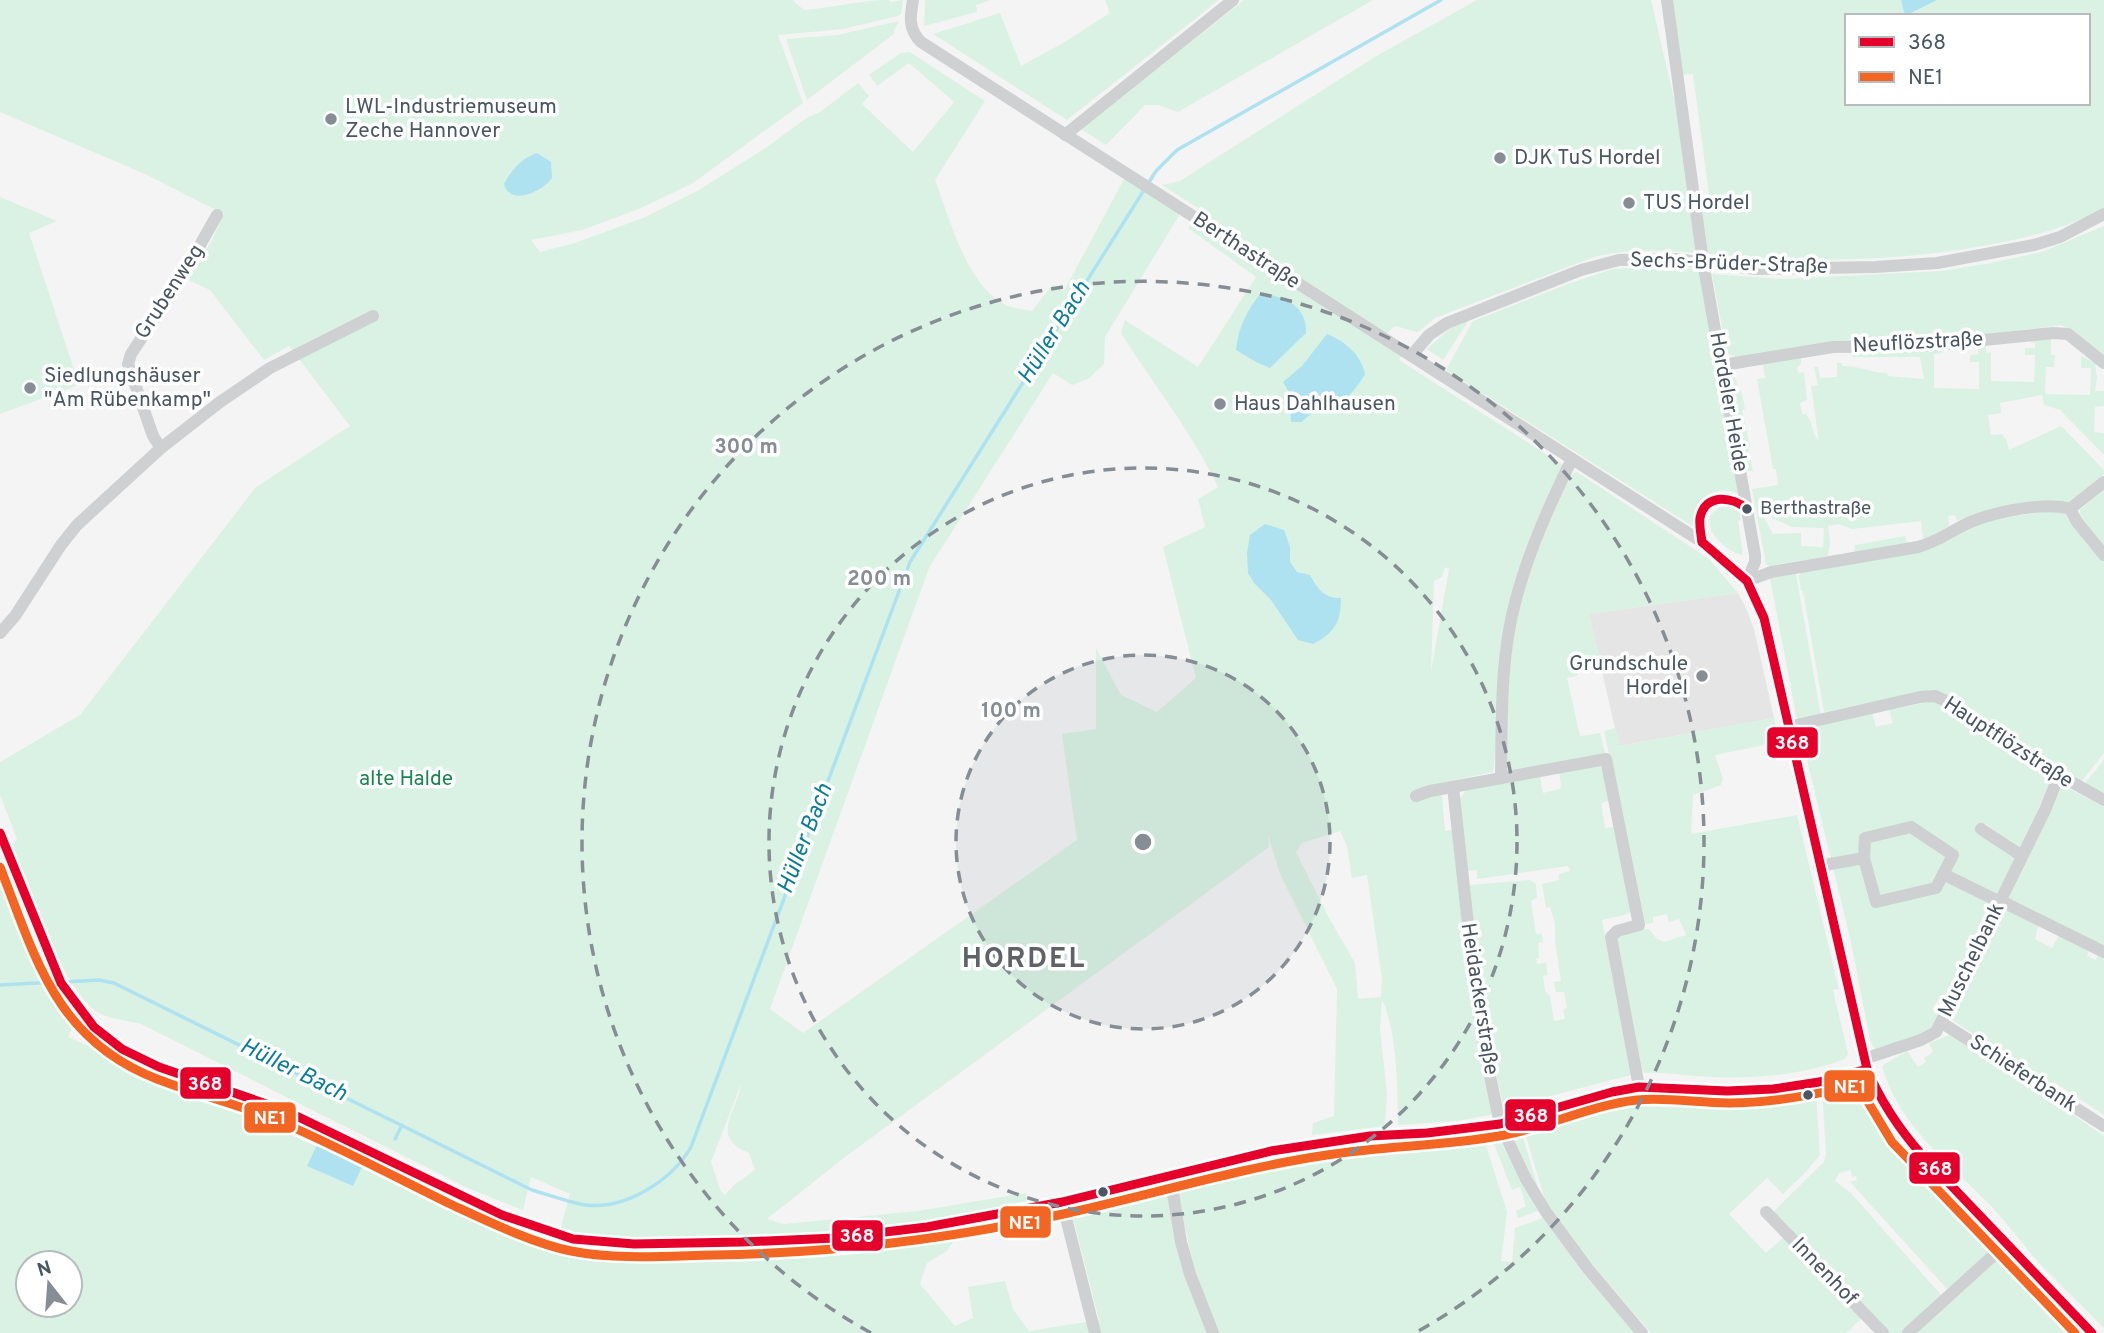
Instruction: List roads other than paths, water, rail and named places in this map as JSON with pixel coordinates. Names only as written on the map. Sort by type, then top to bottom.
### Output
[{"type":"street","name":"Berthastraße","points":[[913,0],[911,30],[922,43],[1702,542],[1747,580]]},
{"type":"street","points":[[1065,135],[1233,0]]},
{"type":"street","name":"Hordeler Heide","points":[[1667,0],[1703,262],[1755,555],[1755,562],[1747,580]]},
{"type":"street","name":"Sechs-Brüder-Straße","points":[[1412,355],[1429,335],[1447,323],[1581,270],[1619,260],[1646,258],[1756,269],[1937,264],[2034,245],[2060,237],[2104,214]]},
{"type":"street","name":"Grubenweg","points":[[161,448],[153,436],[128,364],[131,354],[182,277],[217,215]]},
{"type":"street","points":[[0,633],[15,616],[77,525],[161,448],[220,402],[271,368],[373,316]]},
{"type":"street","name":"Neuflözstraße","points":[[1723,365],[1833,347],[1924,346],[2053,333],[2068,334],[2104,363]]},
{"type":"street","points":[[1501,778],[1504,667],[1514,604],[1534,541],[1572,459]]},
{"type":"street","points":[[2070,509],[2104,482]]},
{"type":"street","points":[[2092,1333],[1901,1134],[1875,1091],[1865,1064],[1764,618],[1747,580],[1771,572],[1918,547],[1941,540],[1970,522],[1988,516],[2056,504],[2070,509],[2104,555]]},
{"type":"street","name":"Hauptflözstraße","points":[[1788,727],[1920,697],[1935,696],[2059,775],[2104,800]]},
{"type":"street","points":[[1416,796],[1430,790],[1606,759],[1639,925],[1617,931],[1611,937],[1639,1087]]},
{"type":"street","name":"Muschelbank","points":[[0,833],[53,966],[70,998],[94,1027],[138,1058],[284,1110],[502,1215],[573,1239],[634,1244],[742,1242],[835,1238],[927,1227],[1062,1202],[1271,1151],[1370,1136],[1427,1133],[1500,1124],[1612,1091],[1639,1087],[1727,1091],[1773,1089],[1819,1082],[1936,1032],[2059,775]]},
{"type":"street","name":"Heidackerstraße","points":[[1453,787],[1475,988],[1500,1124],[1540,1203],[1588,1269],[1642,1333]]},
{"type":"street","points":[[1910,827],[1953,855],[1936,888],[1876,902],[1864,858],[1866,838],[1910,827]]},
{"type":"street","points":[[1981,829],[2022,856]]},
{"type":"street","points":[[1819,866],[1864,858]]},
{"type":"street","points":[[1943,874],[2104,952]]},
{"type":"street","name":"Schieferbank","points":[[1941,1023],[2104,1126]]},
{"type":"street","points":[[1170,1175],[1184,1253],[1213,1333]]},
{"type":"street","points":[[1062,1202],[1095,1333]]},
{"type":"street","name":"Innenhof","points":[[1766,1212],[1883,1333]]},
{"type":"street","points":[[1908,1333],[2006,1244]]},
{"type":"water","points":[[1901,0],[1937,0],[1909,14],[1904,14]]},
{"type":"water","points":[[537,153],[551,162],[552,178],[534,192],[519,196],[507,191],[504,184],[514,169]]},
{"type":"water","points":[[1261,293],[1293,304],[1303,316],[1305,324],[1306,333],[1270,368],[1236,350],[1244,320]]},
{"type":"water","points":[[1327,334],[1351,350],[1360,361],[1365,374],[1342,401],[1315,412],[1302,422],[1291,422],[1289,392],[1283,382],[1302,366]]},
{"type":"water","points":[[1265,524],[1284,530],[1290,547],[1290,562],[1297,572],[1310,575],[1326,595],[1341,598],[1340,614],[1335,626],[1313,644],[1298,640],[1271,600],[1248,573],[1250,535]]},
{"type":"water","points":[[317,1145],[363,1165],[353,1186],[307,1166]]},
{"type":"waterway","name":"Hüller Bach","points":[[63,982],[99,980],[114,983],[532,1190],[579,1204],[601,1205],[632,1198],[660,1181],[683,1159],[691,1147],[910,562],[1156,171],[1177,150],[1441,0]]},
{"type":"waterway","name":"Hüller Bach","points":[[0,985],[56,982]]},
{"type":"waterway","points":[[395,1139],[402,1125]]},
{"type":"place","name":"LWL-Industriemuseum Zeche Hannover","points":[[331,119]]},
{"type":"place","name":"DJK TuS Hordel","points":[[1500,158]]},
{"type":"place","name":"TUS Hordel","points":[[1629,203]]},
{"type":"place","name":"Siedlungshäuser \"Am Rübenkamp\"","points":[[30,388]]},
{"type":"place","name":"Haus Dahlhausen","points":[[1220,404]]},
{"type":"place","name":"Berthastraße","points":[[1747,509]]},
{"type":"place","name":"Grundschule Hordel","points":[[1702,676]]},
{"type":"district","name":"HORDEL","points":[[1024,960]]},
{"type":"park label","name":"alte Halde","points":[[406,779]]}]
